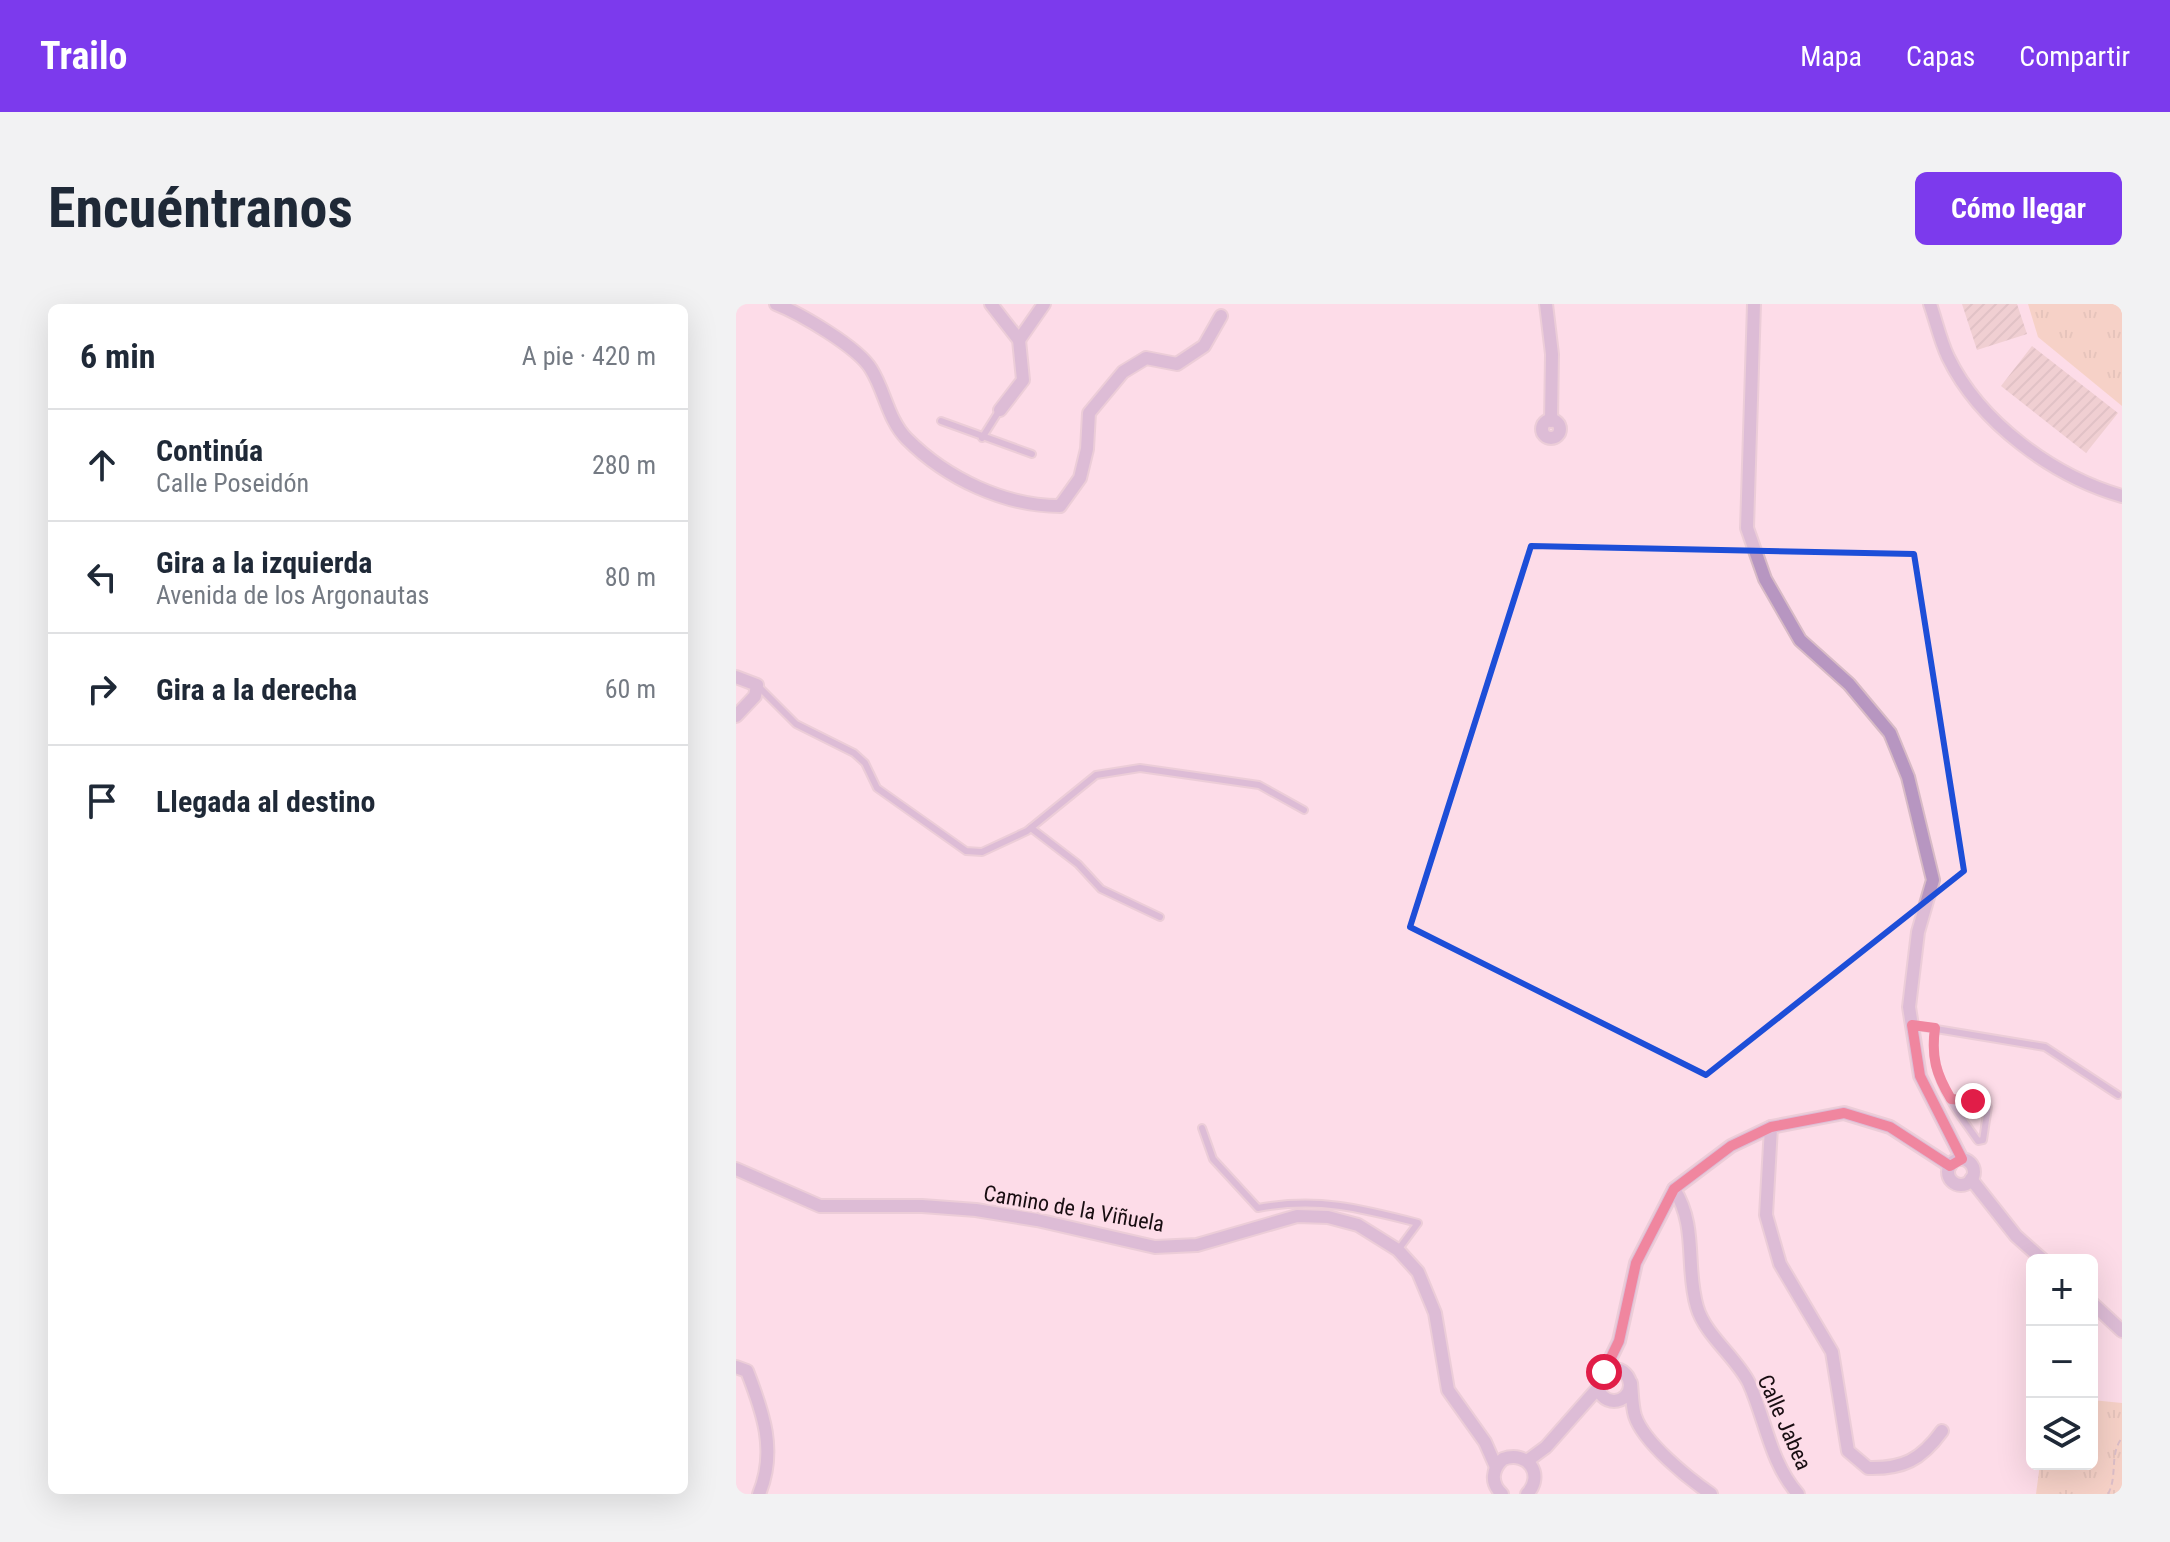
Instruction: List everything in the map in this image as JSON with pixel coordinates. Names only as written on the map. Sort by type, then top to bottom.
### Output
[{"type":"street","points":[[776,304],[801,314],[871,367],[883,401],[906,438],[987,494],[1030,506],[1060,506],[1080,478],[1087,449],[1089,413],[1123,372],[1146,358],[1177,364],[1204,346],[1221,316]]},
{"type":"street","points":[[991,304],[1019,340],[1023,380],[1000,410]]},
{"type":"street","points":[[1019,340],[1044,304]]},
{"type":"street","points":[[1546,304],[1552,354],[1551,421]]},
{"type":"street","points":[[1754,304],[1747,528],[1765,579],[1800,640],[1849,684],[1890,733],[1908,777],[1933,880],[1918,932],[1909,1007],[1920,1076],[1962,1159],[1973,1168],[1971,1179],[2016,1236],[2036,1254]]},
{"type":"street","points":[[1930,304],[1948,357],[1990,415],[2018,441],[2057,467],[2093,488],[2122,496]]},
{"type":"street","points":[[736,677],[757,685],[755,696],[736,716]]},
{"type":"street","points":[[1530,1464],[1587,1404],[1598,1388],[1619,1341],[1636,1263],[1674,1189],[1731,1146],[1771,1127],[1844,1113],[1890,1127],[1950,1166]]},
{"type":"street","points":[[1771,1127],[1766,1215],[1780,1264],[1832,1352],[1848,1451],[1868,1468],[1897,1469],[1930,1448],[1942,1431]]},
{"type":"street","points":[[1950,1166],[1962,1159]]},
{"type":"street","points":[[1950,1166],[1950,1177],[1956,1183],[1971,1179]]},
{"type":"street","name":"Camino de la Viñuela","points":[[736,1169],[820,1206],[976,1210],[1037,1220],[1155,1247],[1197,1245],[1297,1216],[1328,1217],[1358,1225],[1398,1250],[1418,1272],[1435,1313],[1448,1390],[1485,1442],[1496,1467],[1494,1485],[1502,1494]]},
{"type":"street","name":"Calle Jabea","points":[[1674,1189],[1686,1209],[1697,1309],[1748,1382],[1765,1433],[1786,1480],[1798,1494]]},
{"type":"street","points":[[2098,1309],[2122,1331]]},
{"type":"street","points":[[1619,1341],[1630,1380],[1635,1416]]},
{"type":"street","points":[[736,1367],[747,1371],[767,1419],[768,1453],[759,1494]]},
{"type":"street","points":[[1604,1372],[1620,1370],[1630,1380]]},
{"type":"street","points":[[1587,1404],[1626,1397],[1630,1380]]},
{"type":"street","points":[[1598,1388],[1609,1400],[1635,1416],[1683,1475],[1711,1494]]},
{"type":"street","points":[[1485,1442],[1510,1457],[1530,1464]]},
{"type":"street","points":[[1496,1467],[1510,1457]]},
{"type":"street","points":[[1529,1493],[1535,1481],[1530,1464]]},
{"type":"lane","points":[[982,438],[1000,410]]},
{"type":"lane","points":[[941,421],[1032,454]]},
{"type":"lane","points":[[757,685],[796,724],[854,753],[865,763],[877,788],[966,851],[982,852],[1031,828],[1096,775],[1140,768],[1259,785],[1304,810]]},
{"type":"lane","points":[[1031,828],[1078,864],[1101,889],[1160,917]]},
{"type":"lane","points":[[1912,1025],[2045,1047],[2118,1095]]},
{"type":"lane","points":[[1935,1028],[1932,1059],[1951,1099],[1978,1141],[1983,1140],[1988,1107],[1984,1103],[1951,1099]]},
{"type":"lane","points":[[1202,1128],[1213,1159],[1258,1208],[1290,1202],[1330,1202],[1418,1223],[1398,1250]]},
{"type":"path","points":[[2108,1494],[2113,1483],[2115,1446],[2122,1438]]},
{"type":"highlighted area","points":[[1531,546],[1914,554],[1964,871],[1706,1075],[1410,927]]},
{"type":"green space","points":[[2028,304],[2122,304],[2122,406],[2038,337]]},
{"type":"green space","points":[[2098,1401],[2122,1403],[2122,1494],[2036,1494],[2039,1470],[2098,1470]]},
{"type":"building","points":[[1962,304],[2017,304],[2027,334],[1977,350]]},
{"type":"building","points":[[2032,346],[2118,413],[2086,453],[2001,386]]},
{"type":"route","points":[[1604,1372],[1619,1341],[1636,1263],[1674,1189],[1731,1146],[1771,1127],[1844,1113],[1890,1127],[1950,1166],[1962,1159],[1920,1076],[1912,1025],[1935,1028],[1932,1059],[1942,1083],[1951,1099],[1973,1101]]}]
